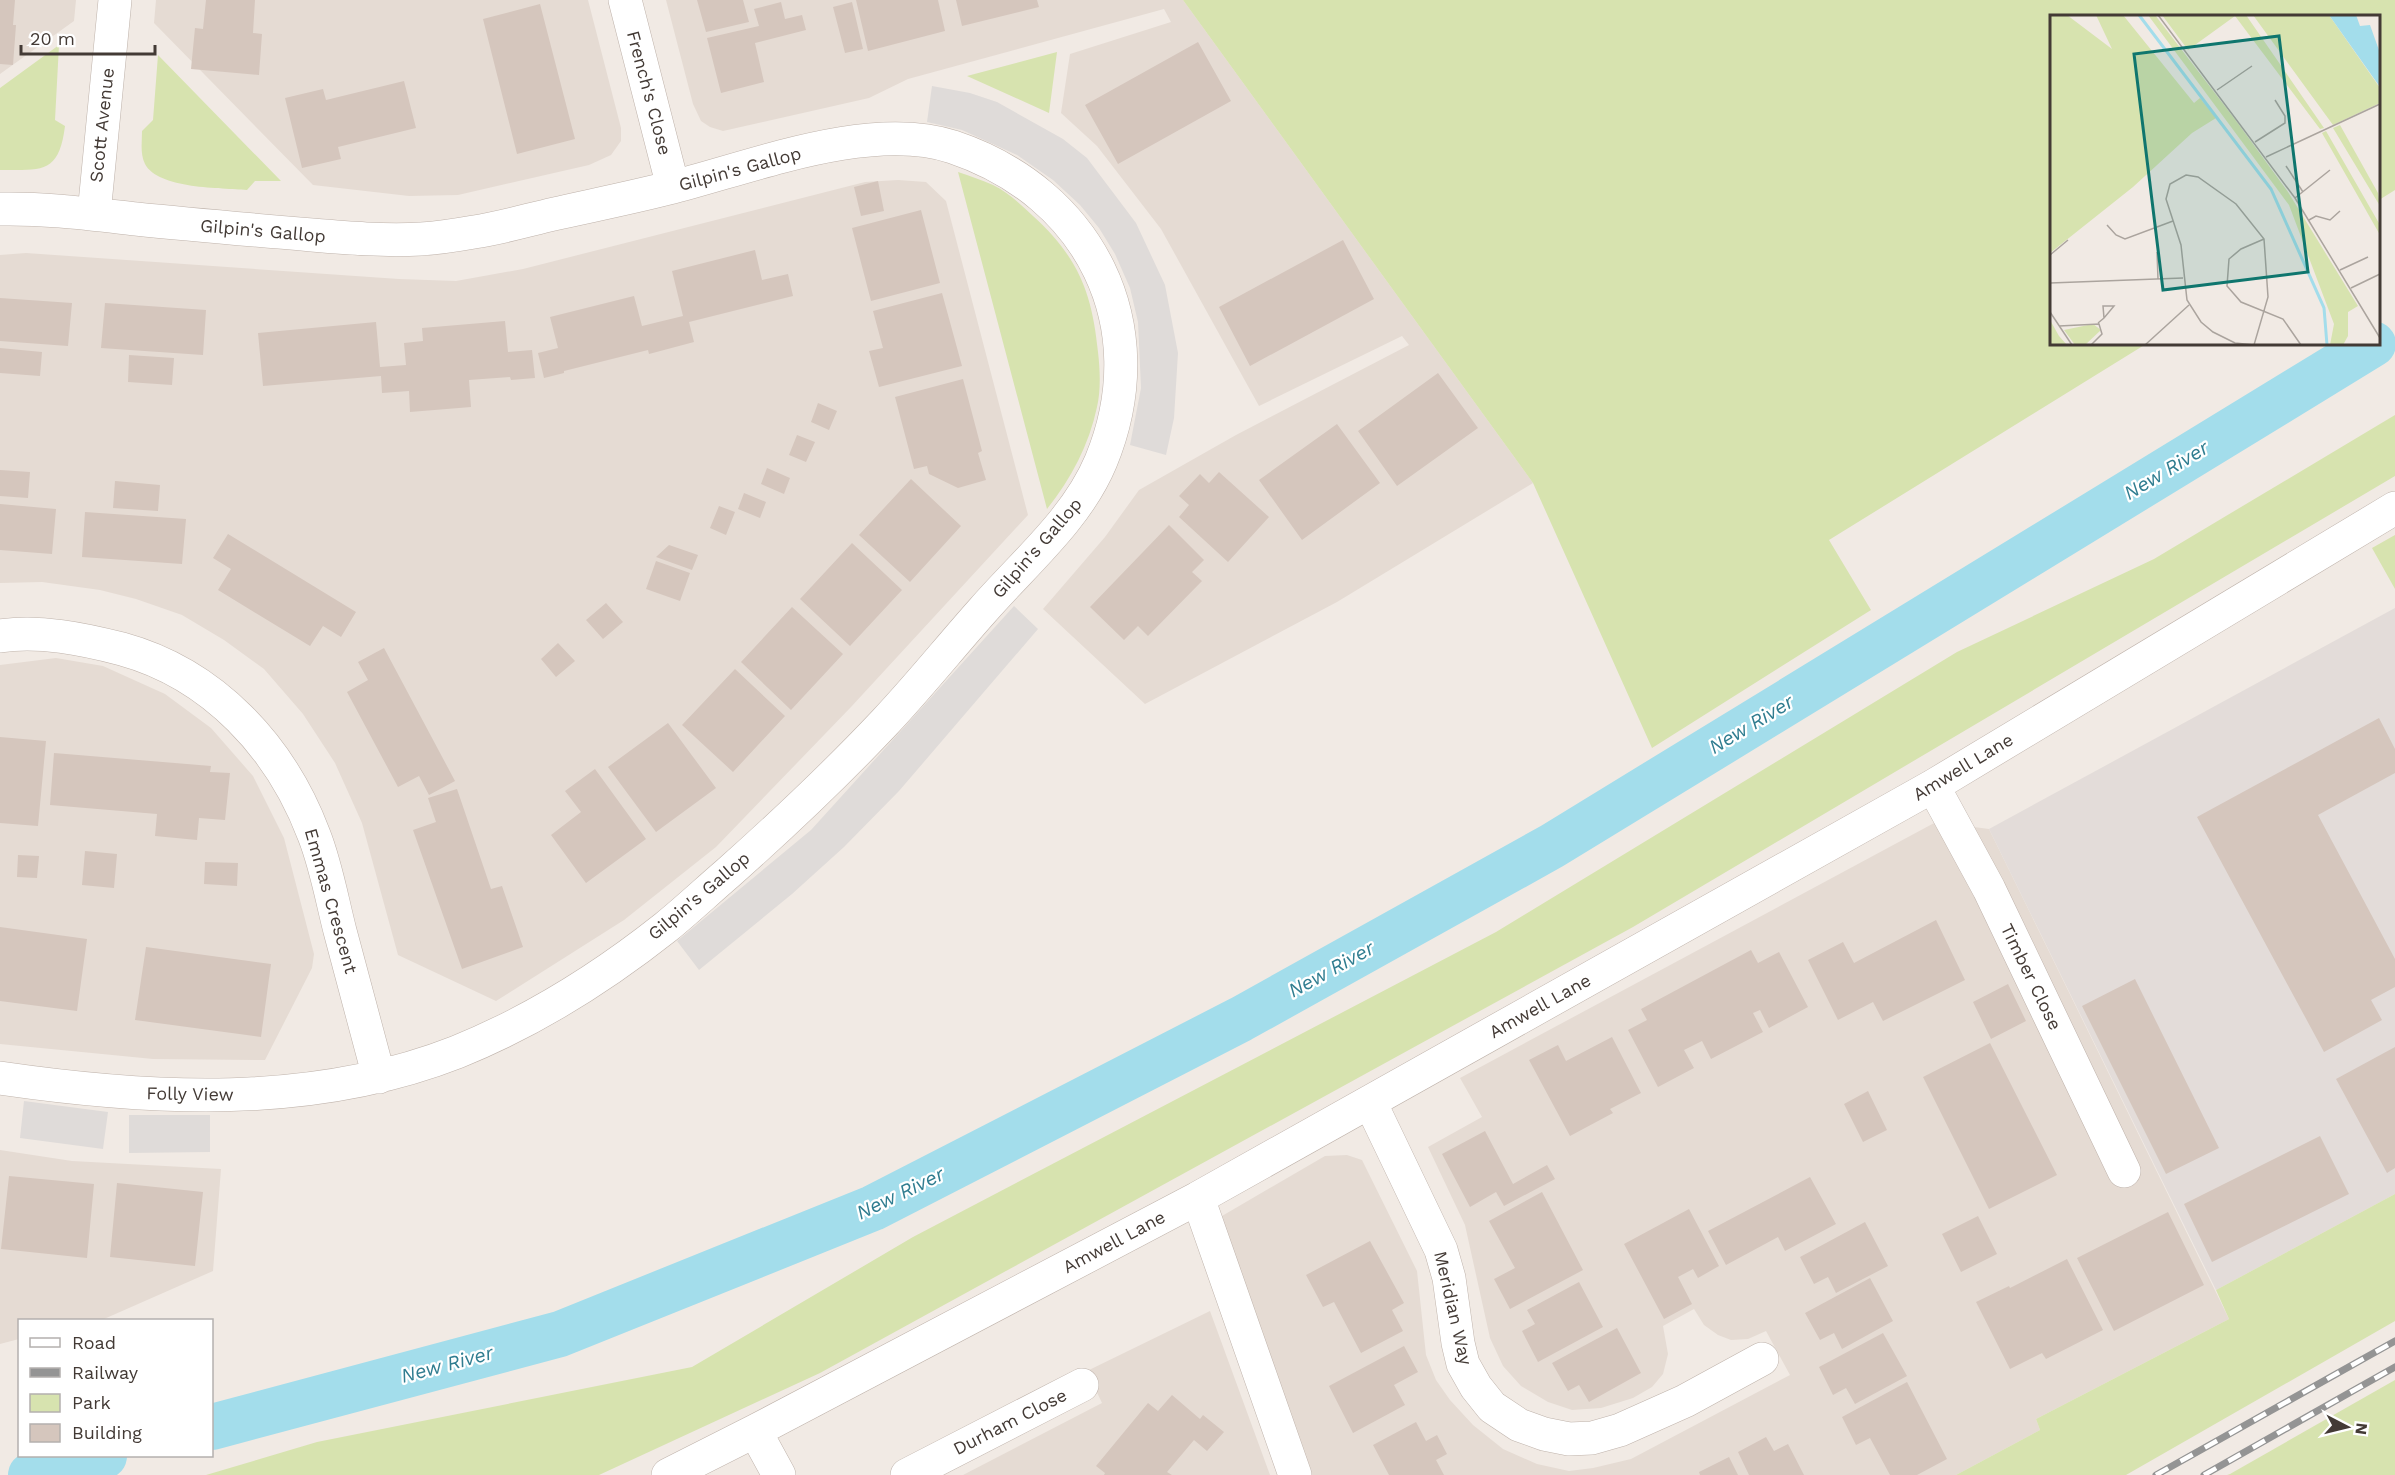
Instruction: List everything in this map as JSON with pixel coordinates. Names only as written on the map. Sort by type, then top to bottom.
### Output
[{"type":"street","name":"Scott Avenue","points":[[94,214],[115,0]]},
{"type":"street","name":"French's Close","points":[[625,0],[673,187]]},
{"type":"street","name":"Gilpin's Gallop","points":[[0,209],[94,214],[361,239],[423,239],[484,231],[673,187],[778,158],[859,140],[901,139],[945,144],[982,158],[1019,178],[1052,204],[1079,235],[1095,261],[1110,293],[1120,335],[1121,371],[1119,402],[1099,465],[1083,495],[1044,543],[885,722],[768,838],[666,927],[606,970],[535,1016],[455,1053],[379,1077]]},
{"type":"street","name":"Amwell Lane","points":[[668,1475],[1198,1198],[1370,1102],[1933,786],[2395,508]]},
{"type":"street","name":"Emmas Crescent","points":[[0,636],[57,636],[94,642],[144,655],[193,680],[224,701],[259,738],[291,784],[315,835],[379,1077]]},
{"type":"street","name":"Timber Close","points":[[1933,786],[1989,889],[2124,1171]]},
{"type":"street","name":"Folly View","points":[[0,1078],[58,1087],[136,1093],[236,1095],[326,1088],[379,1077]]},
{"type":"street","name":"Meridian Way","points":[[1370,1102],[1441,1250],[1449,1278],[1463,1364],[1476,1387],[1492,1407],[1519,1425],[1544,1434],[1569,1439],[1592,1438],[1620,1430],[1685,1401],[1762,1359]]},
{"type":"street","points":[[1198,1198],[1294,1475]]},
{"type":"street","name":"Durham Close","points":[[907,1475],[1082,1385]]},
{"type":"street","points":[[755,1431],[779,1475]]},
{"type":"shaded area","points":[[0,0],[76,0],[74,21],[0,74]]},
{"type":"shaded area","points":[[156,0],[588,0],[621,128],[621,141],[611,155],[589,165],[458,195],[409,196],[313,185],[154,23]]},
{"type":"shaded area","points":[[666,0],[1183,0],[1533,483],[1337,602],[1145,704],[1043,609],[1105,537],[1139,490],[1236,435],[1409,345],[1402,336],[1259,406],[1161,229],[1097,146],[1061,113],[1070,54],[1171,22],[1164,9],[908,79],[869,98],[723,131],[701,121],[693,104]]},
{"type":"shaded area","points":[[932,86],[970,93],[997,102],[1063,139],[1087,158],[1136,223],[1165,285],[1178,353],[1174,418],[1166,455],[1130,445],[1141,388],[1138,322],[1130,288],[1115,254],[1099,228],[1080,205],[1053,180],[1017,155],[962,130],[927,122]]},
{"type":"shaded area","points":[[898,180],[926,182],[946,201],[1028,515],[851,707],[716,847],[624,920],[496,1001],[398,955],[362,823],[335,763],[303,714],[264,669],[224,640],[182,615],[136,599],[100,590],[42,582],[0,583],[0,255],[26,253],[456,281],[523,269],[865,182]]},
{"type":"shaded area","points":[[1014,606],[1038,629],[899,791],[844,847],[792,894],[699,970],[677,941],[811,830]]},
{"type":"shaded area","points":[[2395,608],[2395,1194],[2216,1290],[1989,829]]},
{"type":"shaded area","points":[[56,658],[103,666],[165,694],[211,728],[253,776],[284,838],[314,954],[312,968],[265,1060],[153,1059],[0,1044],[0,665]]},
{"type":"shaded area","points":[[1936,822],[1989,829],[2229,1319],[2036,1419],[2040,1430],[1956,1475],[1312,1475],[1245,1293],[1222,1216],[1325,1156],[1347,1155],[1362,1160],[1417,1271],[1426,1355],[1436,1380],[1450,1400],[1473,1425],[1503,1449],[1537,1464],[1569,1471],[1631,1459],[1790,1375],[1766,1331],[1748,1339],[1731,1340],[1718,1335],[1704,1325],[1694,1309],[1663,1326],[1668,1354],[1663,1374],[1652,1387],[1633,1398],[1601,1408],[1572,1410],[1548,1402],[1521,1386],[1503,1366],[1490,1338],[1465,1225],[1428,1147],[1482,1117],[1460,1078]]},
{"type":"shaded area","points":[[24,1101],[108,1112],[103,1149],[20,1138]]},
{"type":"shaded area","points":[[129,1115],[210,1115],[210,1152],[129,1153]]},
{"type":"shaded area","points":[[0,1150],[72,1161],[221,1169],[213,1271],[104,1319],[18,1319],[18,1339],[0,1344]]},
{"type":"shaded area","points":[[1210,1311],[1270,1475],[963,1475],[1102,1403],[1087,1371]]},
{"type":"green space","points":[[1183,0],[2395,0],[2395,190],[2380,199],[2380,15],[2050,15],[2050,345],[2144,345],[1829,540],[1871,610],[1652,748],[1533,483]]},
{"type":"green space","points":[[59,45],[55,120],[65,126],[58,153],[53,161],[37,169],[0,170],[0,88]]},
{"type":"green space","points":[[1057,52],[1049,113],[967,76]]},
{"type":"green space","points":[[158,55],[281,181],[255,181],[247,190],[222,189],[176,183],[152,172],[142,156],[142,131],[153,120]]},
{"type":"green space","points":[[958,172],[1004,191],[1048,231],[1072,261],[1087,293],[1092,311],[1100,387],[1094,421],[1078,461],[1064,486],[1047,509]]},
{"type":"green space","points":[[2395,415],[2395,476],[1633,927],[820,1373],[599,1475],[206,1475],[317,1442],[692,1367],[913,1237],[1496,932],[1957,652],[2154,559]]},
{"type":"green space","points":[[2395,535],[2395,589],[2372,548]]},
{"type":"green space","points":[[2395,1194],[2395,1321],[2126,1475],[1956,1475],[2040,1430],[2036,1419],[2229,1319],[2216,1290]]},
{"type":"green space","points":[[2395,1380],[2395,1475],[2227,1475],[2230,1474]]},
{"type":"building","points":[[0,0],[15,0],[13,65],[0,64]]},
{"type":"building","points":[[206,0],[255,0],[253,33],[262,34],[259,75],[191,69],[195,28],[203,29]]},
{"type":"building","points":[[697,0],[743,0],[749,22],[706,32]]},
{"type":"building","points":[[856,0],[938,0],[945,31],[868,51]]},
{"type":"building","points":[[956,0],[1037,0],[1039,7],[962,26]]},
{"type":"building","points":[[781,2],[785,19],[802,15],[806,30],[755,43],[764,82],[721,93],[707,38],[759,26],[754,9]]},
{"type":"building","points":[[852,2],[863,49],[845,53],[833,7]]},
{"type":"building","points":[[540,4],[575,139],[517,154],[483,19]]},
{"type":"building","points":[[1198,42],[1231,101],[1118,164],[1085,105]]},
{"type":"building","points":[[404,81],[416,128],[338,147],[341,159],[302,168],[285,98],[323,89],[326,100]]},
{"type":"building","points":[[878,181],[884,211],[861,216],[854,187]]},
{"type":"building","points":[[921,210],[940,283],[871,301],[852,228]]},
{"type":"building","points":[[1343,240],[1374,299],[1250,366],[1219,307]]},
{"type":"building","points":[[755,250],[762,280],[788,274],[793,296],[689,322],[694,342],[649,354],[648,350],[544,378],[538,353],[558,348],[550,317],[634,296],[642,326],[683,316],[672,271]]},
{"type":"building","points":[[942,293],[962,366],[879,387],[869,351],[883,348],[873,311]]},
{"type":"building","points":[[0,298],[72,303],[68,346],[0,341]]},
{"type":"building","points":[[105,303],[206,310],[203,355],[101,348]]},
{"type":"building","points":[[505,321],[508,352],[532,350],[535,378],[469,380],[471,407],[410,412],[409,391],[382,393],[381,376],[263,386],[258,333],[376,322],[380,367],[406,365],[404,343],[423,341],[422,328]]},
{"type":"building","points":[[0,348],[42,352],[40,376],[0,373]]},
{"type":"building","points":[[129,355],[174,358],[172,385],[128,382]]},
{"type":"building","points":[[1438,373],[1478,428],[1397,486],[1358,431]]},
{"type":"building","points":[[963,379],[982,451],[978,453],[986,480],[958,488],[929,474],[927,466],[914,469],[895,397]]},
{"type":"building","points":[[818,403],[837,411],[829,430],[811,422]]},
{"type":"building","points":[[1337,424],[1380,483],[1302,540],[1259,480]]},
{"type":"building","points":[[797,435],[815,442],[806,462],[789,455]]},
{"type":"building","points":[[767,468],[790,478],[784,494],[761,484]]},
{"type":"building","points":[[0,470],[30,472],[28,498],[0,496]]},
{"type":"building","points":[[1219,472],[1269,517],[1228,562],[1179,517],[1189,505],[1179,496],[1200,474],[1209,483]]},
{"type":"building","points":[[911,479],[961,526],[910,582],[859,535]]},
{"type":"building","points":[[115,481],[160,485],[158,511],[113,508]]},
{"type":"building","points":[[744,493],[766,502],[760,518],[738,509]]},
{"type":"building","points":[[0,504],[56,509],[52,554],[0,550]]},
{"type":"building","points":[[719,506],[735,512],[726,535],[710,528]]},
{"type":"building","points":[[85,512],[186,519],[182,564],[82,557]]},
{"type":"building","points":[[1169,525],[1204,560],[1192,572],[1202,581],[1148,636],[1138,626],[1124,640],[1090,607]]},
{"type":"building","points":[[228,534],[356,612],[341,637],[323,626],[310,646],[218,590],[231,569],[213,558]]},
{"type":"building","points":[[852,543],[902,590],[850,646],[800,599]]},
{"type":"building","points":[[669,545],[698,555],[692,570],[656,557]]},
{"type":"building","points":[[656,561],[690,573],[680,601],[646,589]]},
{"type":"building","points":[[606,603],[623,622],[603,639],[586,620]]},
{"type":"building","points":[[792,607],[843,654],[791,710],[741,662]]},
{"type":"building","points":[[558,643],[575,661],[556,677],[541,659]]},
{"type":"building","points":[[384,648],[455,781],[429,795],[419,776],[398,787],[347,692],[368,680],[358,662]]},
{"type":"building","points":[[735,669],[785,716],[733,772],[682,725]]},
{"type":"building","points":[[2379,718],[2395,749],[2395,773],[2318,815],[2395,959],[2395,987],[2371,1000],[2382,1020],[2324,1052],[2197,817]]},
{"type":"building","points":[[668,723],[716,788],[656,832],[608,767]]},
{"type":"building","points":[[0,737],[46,741],[38,826],[0,823]]},
{"type":"building","points":[[54,753],[211,766],[210,772],[230,773],[225,820],[199,818],[197,840],[155,836],[157,814],[50,805]]},
{"type":"building","points":[[595,769],[646,839],[586,883],[551,835],[581,812],[565,791]]},
{"type":"building","points":[[457,789],[491,889],[502,886],[523,947],[462,969],[413,830],[436,822],[428,798]]},
{"type":"building","points":[[85,851],[117,854],[114,888],[82,885]]},
{"type":"building","points":[[18,855],[39,856],[37,878],[17,877]]},
{"type":"building","points":[[205,862],[238,863],[237,886],[204,884]]},
{"type":"building","points":[[1936,920],[1965,980],[1883,1021],[1873,1002],[1838,1020],[1808,960],[1843,942],[1854,963]]},
{"type":"building","points":[[0,927],[87,939],[77,1011],[0,1001]]},
{"type":"building","points":[[146,947],[271,964],[261,1037],[135,1020]]},
{"type":"building","points":[[1751,950],[1758,963],[1779,952],[1808,1007],[1769,1028],[1760,1010],[1753,1013],[1763,1032],[1711,1059],[1702,1041],[1684,1050],[1694,1068],[1658,1087],[1628,1030],[1647,1020],[1641,1009]]},
{"type":"building","points":[[2135,979],[2219,1148],[2166,1174],[2082,1006]]},
{"type":"building","points":[[2008,984],[2026,1021],[1991,1039],[1973,1002]]},
{"type":"building","points":[[1612,1037],[1641,1093],[1610,1109],[1613,1113],[1570,1136],[1529,1060],[1558,1045],[1566,1061]]},
{"type":"building","points":[[1990,1043],[2057,1175],[1989,1209],[1923,1077]]},
{"type":"building","points":[[2395,1047],[2395,1168],[2387,1173],[2336,1079]]},
{"type":"building","points":[[1868,1091],[1887,1130],[1863,1142],[1844,1104]]},
{"type":"building","points":[[1485,1131],[1513,1184],[1547,1165],[1555,1179],[1504,1206],[1496,1192],[1470,1207],[1442,1154]]},
{"type":"building","points":[[2320,1136],[2349,1194],[2212,1262],[2184,1204]]},
{"type":"building","points":[[9,1176],[94,1184],[87,1258],[1,1249]]},
{"type":"building","points":[[1810,1177],[1836,1224],[1785,1251],[1778,1237],[1726,1265],[1708,1231]]},
{"type":"building","points":[[117,1183],[203,1192],[195,1266],[110,1257]]},
{"type":"building","points":[[1542,1192],[1583,1270],[1510,1309],[1494,1279],[1515,1268],[1489,1221]]},
{"type":"building","points":[[1689,1209],[1719,1266],[1698,1278],[1693,1269],[1678,1277],[1692,1304],[1664,1319],[1624,1244]]},
{"type":"building","points":[[2168,1212],[2204,1285],[2114,1331],[2077,1258]]},
{"type":"building","points":[[1978,1216],[1997,1254],[1961,1272],[1942,1234]]},
{"type":"building","points":[[1865,1222],[1888,1266],[1836,1293],[1828,1277],[1814,1284],[1800,1257]]},
{"type":"building","points":[[1370,1241],[1404,1303],[1392,1310],[1403,1331],[1361,1353],[1334,1302],[1323,1307],[1306,1275]]},
{"type":"building","points":[[2067,1259],[2103,1330],[2046,1359],[2042,1353],[2010,1369],[1976,1302],[2009,1286],[2010,1288]]},
{"type":"building","points":[[1870,1278],[1893,1321],[1842,1349],[1834,1333],[1820,1340],[1805,1313]]},
{"type":"building","points":[[1579,1282],[1603,1327],[1538,1362],[1522,1331],[1535,1324],[1527,1310]]},
{"type":"building","points":[[1617,1328],[1641,1373],[1589,1402],[1579,1385],[1568,1391],[1552,1363]]},
{"type":"building","points":[[1883,1333],[1907,1376],[1855,1404],[1846,1388],[1833,1395],[1819,1367]]},
{"type":"building","points":[[1404,1346],[1418,1372],[1394,1385],[1405,1405],[1353,1433],[1329,1386]]},
{"type":"building","points":[[1907,1382],[1947,1459],[1917,1475],[1890,1475],[1870,1438],[1856,1445],[1842,1417]]},
{"type":"building","points":[[1172,1395],[1200,1419],[1203,1415],[1224,1432],[1207,1451],[1194,1440],[1167,1472],[1172,1475],[1104,1475],[1105,1473],[1096,1466],[1148,1403],[1158,1411]]},
{"type":"building","points":[[1416,1422],[1426,1441],[1437,1435],[1447,1454],[1436,1460],[1444,1475],[1389,1475],[1373,1445]]},
{"type":"building","points":[[1766,1437],[1774,1451],[1788,1444],[1804,1475],[1749,1475],[1738,1452]]},
{"type":"building","points":[[1729,1457],[1738,1475],[1700,1475],[1699,1472]]},
{"type":"waterway","name":"New River","points":[[213,1427],[560,1334],[873,1208],[1241,1019],[1552,846],[2371,345]]},
{"type":"waterway","name":"New River","points":[[31,1475],[100,1457]]},
{"type":"railway","points":[[2156,1475],[2395,1341]]},
{"type":"railway","points":[[2204,1475],[2395,1367]]}]
